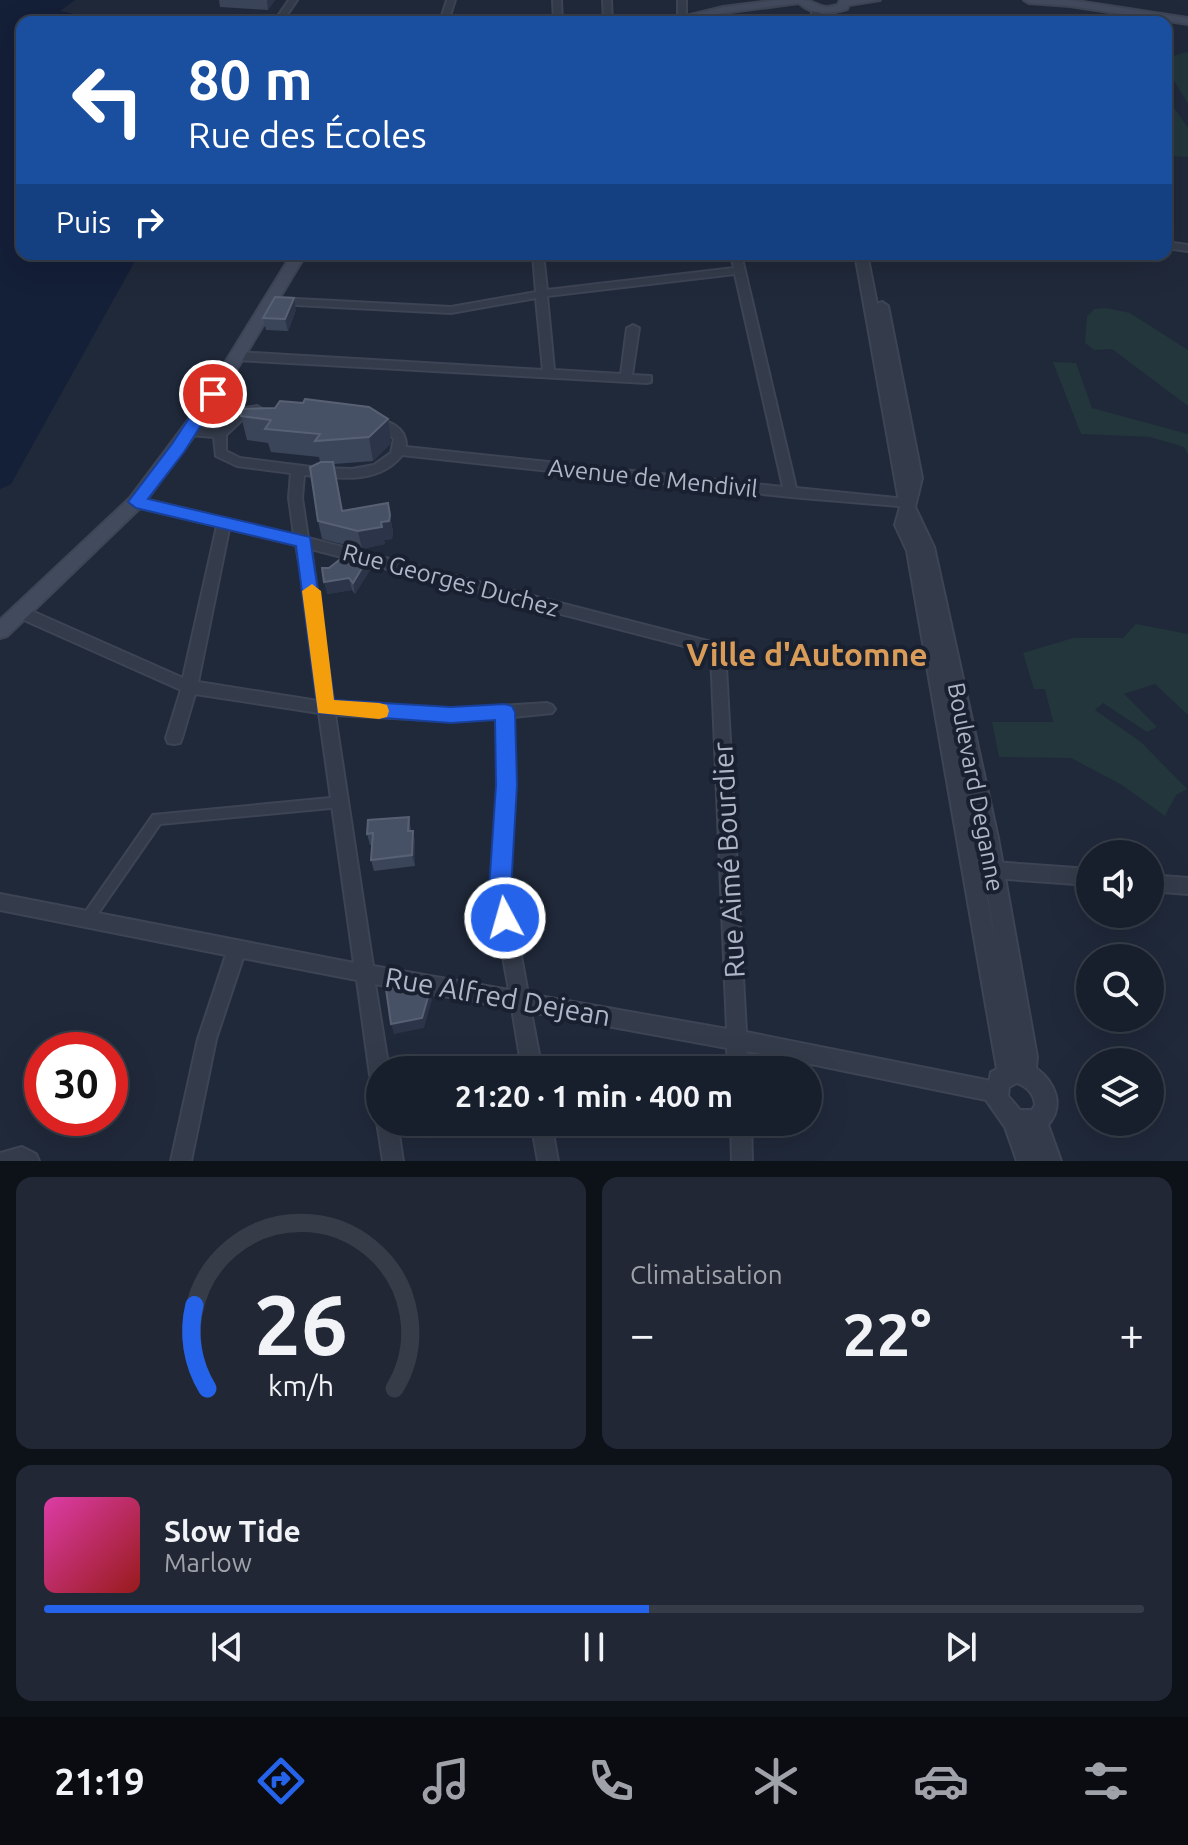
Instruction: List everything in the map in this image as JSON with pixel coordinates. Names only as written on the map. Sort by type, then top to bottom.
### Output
[{"type":"main road","points":[[706,16],[802,0],[828,16],[845,1],[875,0]]},
{"type":"main road","points":[[1029,0],[1069,1],[1188,18]]},
{"type":"main road","points":[[0,631],[136,502],[190,431],[296,260]]},
{"type":"street","points":[[815,9],[816,16]]},
{"type":"street","points":[[538,260],[549,375]]},
{"type":"street","points":[[738,260],[791,493]]},
{"type":"street","name":"Boulevard Deganne","points":[[862,260],[906,504],[926,547],[993,870],[1026,1057],[1017,1073]]},
{"type":"street","name":"Boulevard Deganne","points":[[872,260],[915,478],[903,525],[917,561],[1017,1073]]},
{"type":"street","points":[[272,301],[451,310],[541,294],[740,270]]},
{"type":"street","points":[[626,378],[633,328]]},
{"type":"street","points":[[236,356],[647,379]]},
{"type":"street","points":[[273,412],[243,412],[220,434],[220,453],[237,462],[298,469],[372,471],[384,467],[400,451],[401,442],[396,432],[382,424],[367,422]]},
{"type":"street","points":[[190,431],[220,434]]},
{"type":"street","name":"Avenue de Mendivil","points":[[400,451],[906,504]]},
{"type":"street","points":[[298,469],[295,482],[325,708],[377,1056]]},
{"type":"street","name":"Rue Georges Duchez","points":[[136,502],[718,649]]},
{"type":"street","points":[[174,738],[189,687],[224,523]]},
{"type":"street","points":[[20,612],[189,687],[325,708],[451,715],[547,709]]},
{"type":"street","name":"Rue Aimé Bourdier","points":[[718,649],[738,1056]]},
{"type":"street","points":[[505,712],[506,785],[500,890],[529,1056]]},
{"type":"street","points":[[88,918],[157,819],[341,802]]},
{"type":"street","points":[[993,870],[1076,876]]},
{"type":"street","points":[[1164,884],[1188,886]]},
{"type":"street","name":"Rue Alfred Dejean","points":[[0,902],[237,949],[737,1040],[996,1092]]},
{"type":"street","points":[[181,1161],[207,1039],[237,949]]},
{"type":"street","points":[[1025,1121],[1046,1112],[1047,1097],[1039,1083],[1017,1073],[999,1080],[996,1092],[1001,1108],[1025,1121],[1050,1161]]},
{"type":"street","points":[[1025,1121],[1028,1161]]},
{"type":"street","points":[[389,1136],[393,1161]]},
{"type":"street","points":[[544,1136],[548,1161]]},
{"type":"street","points":[[741,1136],[742,1161]]},
{"type":"street","points":[[5,1161],[22,1157],[29,1161]]},
{"type":"green space","points":[[1188,52],[1188,104],[1172,77],[1173,56]]},
{"type":"green space","points":[[1172,105],[1188,128],[1188,157],[1172,156]]},
{"type":"green space","points":[[1094,309],[1130,313],[1188,350],[1188,406],[1112,349],[1094,350],[1085,343],[1087,317]]},
{"type":"green space","points":[[1053,362],[1076,363],[1092,408],[1188,434],[1188,454],[1184,447],[1150,437],[1081,434]]},
{"type":"green space","points":[[1136,624],[1188,634],[1188,715],[1155,684],[1124,694],[1157,727],[1147,732],[1103,703],[1095,710],[1141,742],[1187,789],[1176,795],[1165,816],[1122,785],[1071,758],[999,757],[992,722],[1053,722],[1045,689],[1034,689],[1023,653],[1073,638],[1123,638]]},
{"type":"water","points":[[0,0],[75,0],[60,11],[84,16],[16,16],[16,260],[136,260],[11,484],[0,489]]},
{"type":"building","points":[[275,297],[294,298],[285,319],[263,318]]},
{"type":"building","points":[[305,399],[369,407],[388,419],[369,437],[315,441],[320,434],[265,429],[271,420],[241,416],[241,409],[275,408],[280,401],[303,403]]},
{"type":"building","points":[[321,462],[333,462],[342,511],[388,503],[389,521],[381,522],[382,527],[358,531],[318,521],[310,467]]},
{"type":"building","points":[[348,553],[368,558],[353,583],[349,578],[324,582],[322,568],[329,568]]},
{"type":"building","points":[[409,817],[408,831],[413,831],[412,855],[371,860],[373,833],[367,834],[368,820]]},
{"type":"building","points":[[385,982],[430,990],[422,1018],[391,1024]]},
{"type":"slow traffic","points":[[312,591],[325,708],[379,711]]},
{"type":"district","name":"Ville d'Automne","points":[[807,654]]},
{"type":"route","points":[[213,394],[178,448],[136,502],[304,542],[325,708],[451,715],[505,712],[506,785],[500,890],[505,918]]}]
